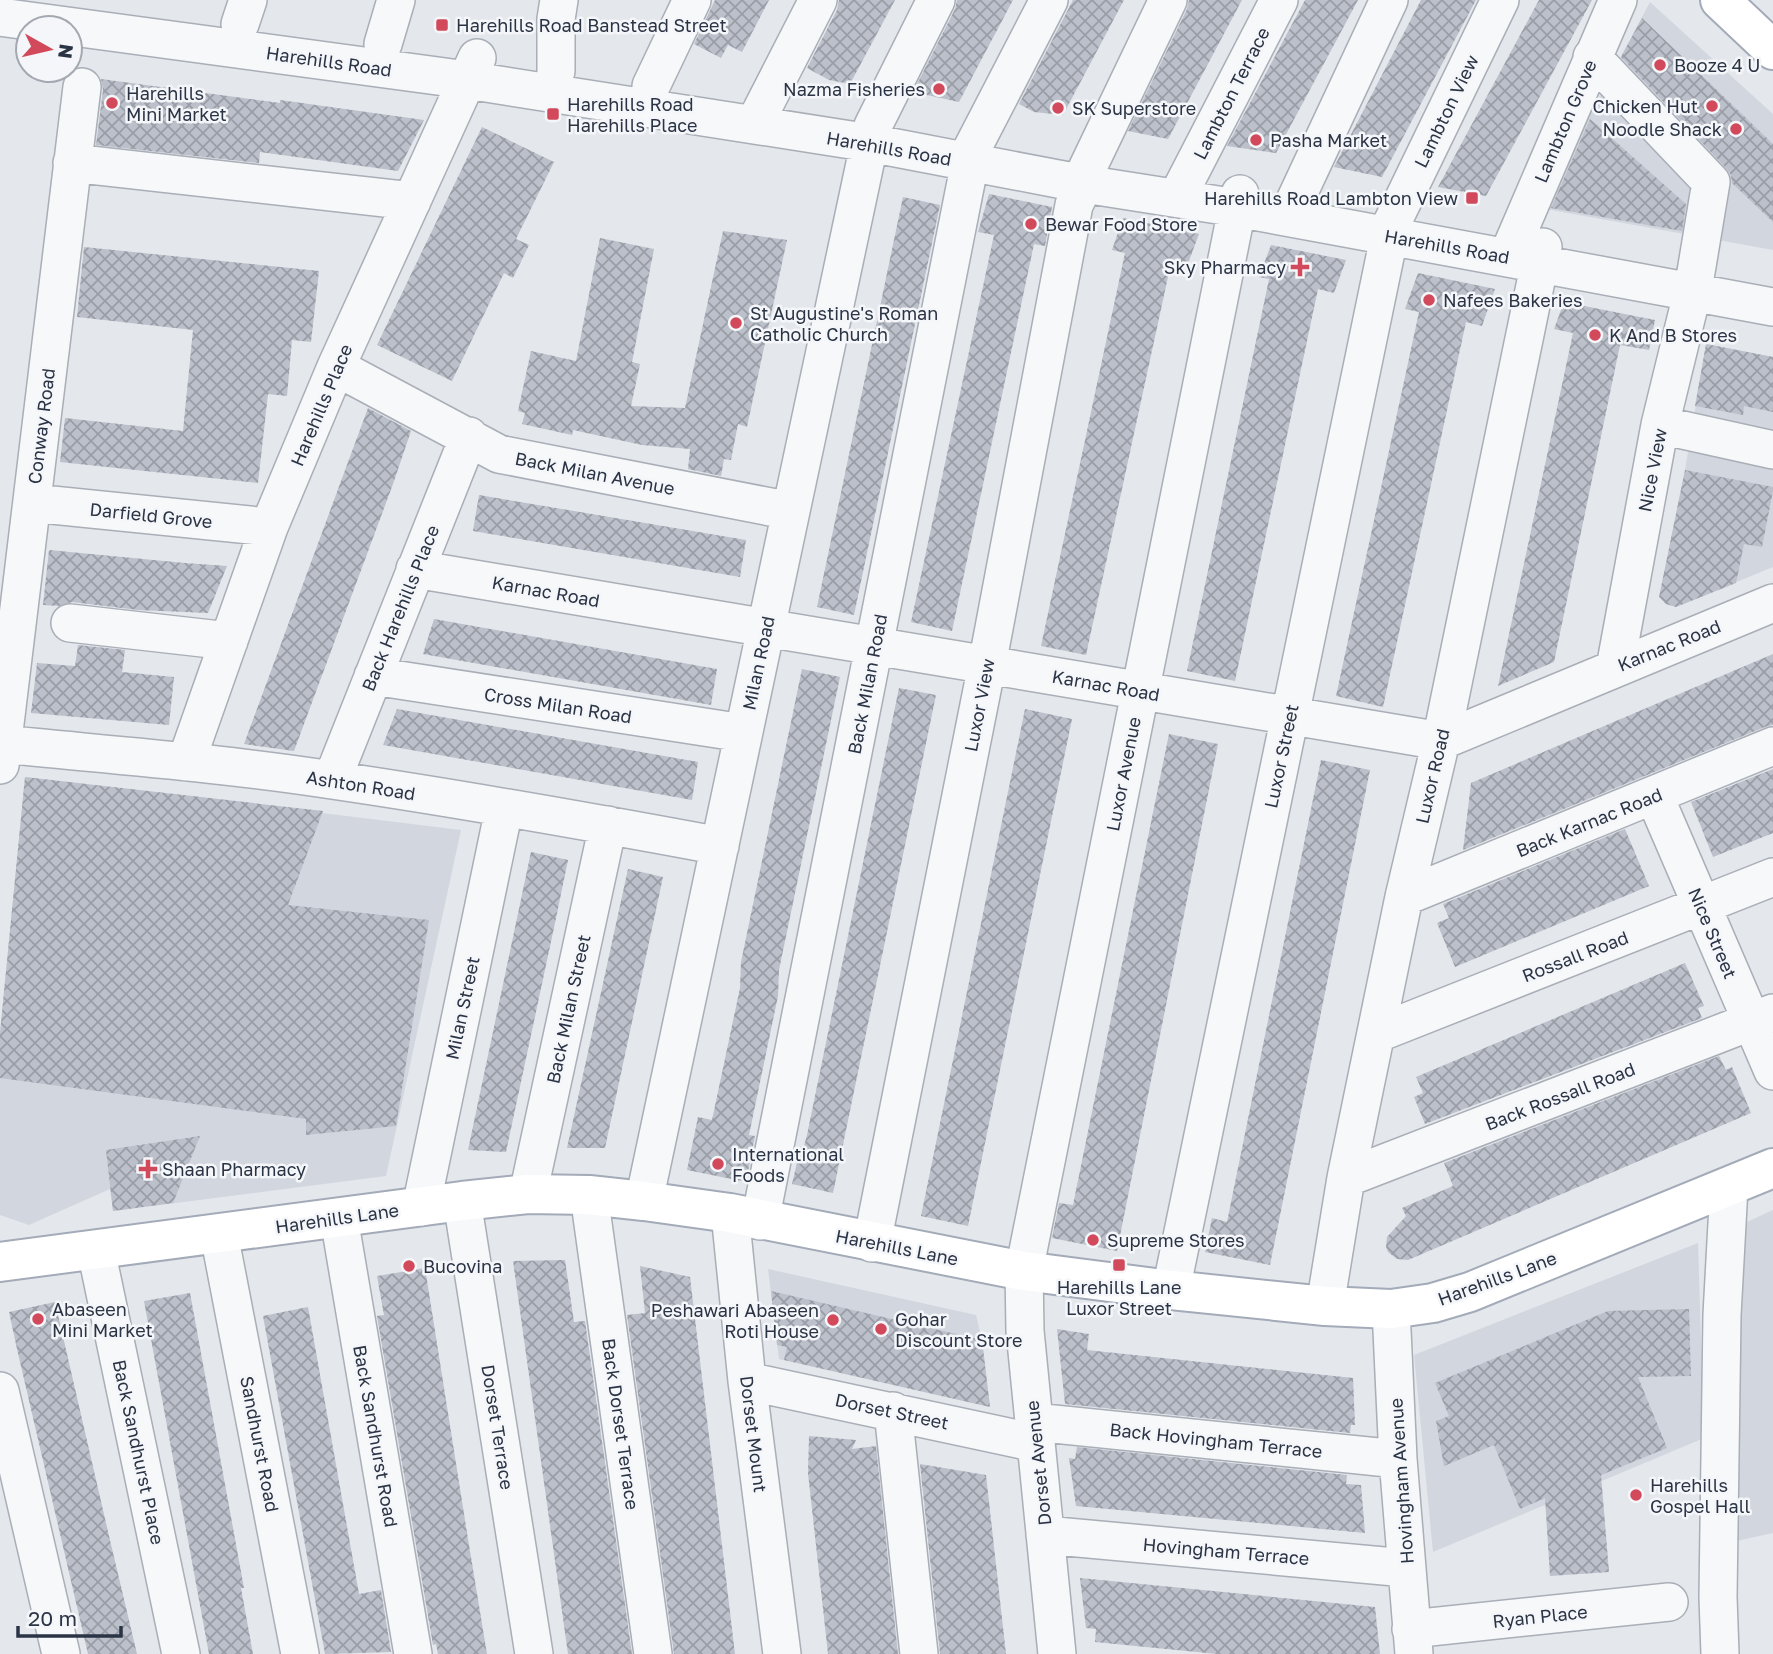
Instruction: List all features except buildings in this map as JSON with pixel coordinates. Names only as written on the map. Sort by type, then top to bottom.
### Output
[{"type":"main road","points":[[1720,0],[1773,50]]},
{"type":"main road","name":"Harehills Lane","points":[[0,1262],[462,1201],[528,1194],[589,1195],[644,1200],[745,1217],[1024,1271],[1325,1306],[1391,1309],[1433,1303],[1470,1292],[1773,1167]]},
{"type":"street","name":"Harehills Road","points":[[41,0],[244,12],[383,44],[472,69],[556,71],[651,86],[759,116]]},
{"type":"street","points":[[383,44],[396,0]]},
{"type":"street","points":[[651,86],[692,0]]},
{"type":"street","points":[[759,116],[818,0]]},
{"type":"street","name":"Milan Road","points":[[644,1200],[871,135],[936,0]]},
{"type":"street","name":"Back Milan Road","points":[[745,1217],[874,646],[972,155],[1049,0]]},
{"type":"street","name":"Luxor View","points":[[872,1243],[987,665],[1074,205],[1168,0]]},
{"type":"street","name":"Lambton Terrace","points":[[1183,186],[1279,0]]},
{"type":"street","points":[[1293,205],[1389,0]]},
{"type":"street","name":"Lambton View","points":[[1391,229],[1500,0]]},
{"type":"street","name":"Lambton Grove","points":[[1532,251],[1592,57],[1618,0]]},
{"type":"street","points":[[556,71],[558,9]]},
{"type":"street","name":"Harehills Road","points":[[0,17],[472,69],[871,135],[1085,176],[1532,251],[1694,282],[1773,288]]},
{"type":"street","name":"Nice View","points":[[1592,57],[1711,182],[1694,282],[1660,425],[1615,667]]},
{"type":"street","name":"Harehills Place","points":[[186,762],[269,527],[335,367],[472,69]]},
{"type":"street","name":"Conway Road","points":[[1,751],[82,86]]},
{"type":"street","points":[[72,163],[412,201]]},
{"type":"street","name":"Harehills Road","points":[[1085,176],[1183,186],[1239,201],[1293,205],[1391,229]]},
{"type":"street","name":"Luxor Avenue","points":[[1024,1271],[1239,201]]},
{"type":"street","name":"Luxor Street","points":[[1171,1290],[1391,229]]},
{"type":"street","name":"Luxor Road","points":[[1325,1306],[1346,1178],[1404,897],[1441,741],[1532,251]]},
{"type":"street","name":"Harehills Road","points":[[1694,282],[1773,307]]},
{"type":"street","name":"Back Milan Avenue","points":[[335,367],[499,454],[791,511]]},
{"type":"street","points":[[1660,425],[1773,450]]},
{"type":"street","name":"Back Harehills Place","points":[[332,780],[469,436]]},
{"type":"street","name":"Darfield Grove","points":[[32,503],[269,527]]},
{"type":"street","name":"Karnac Road","points":[[415,569],[1441,741],[1773,603]]},
{"type":"street","points":[[70,623],[229,641]]},
{"type":"street","name":"Cross Milan Road","points":[[373,676],[743,733]]},
{"type":"street","name":"Back Karnac Road","points":[[1404,897],[1773,746]]},
{"type":"street","name":"Ashton Road","points":[[1,751],[186,762],[332,780],[720,846]]},
{"type":"street","name":"Nice Street","points":[[1654,795],[1702,906],[1762,1018],[1773,1071]]},
{"type":"street","name":"Milan Street","points":[[421,1207],[504,809]]},
{"type":"street","name":"Back Milan Street","points":[[528,1194],[608,825]]},
{"type":"street","name":"Rossall Road","points":[[1376,1034],[1773,877]]},
{"type":"street","name":"Back Rossall Road","points":[[1346,1178],[1762,1018]]},
{"type":"street","points":[[1720,1654],[1718,1597],[1722,1315],[1729,1186]]},
{"type":"street","name":"Back Dorset Terrace","points":[[589,1195],[653,1654]]},
{"type":"street","name":"Dorset Terrace","points":[[462,1201],[534,1654]]},
{"type":"street","name":"Dorset Mount","points":[[745,1217],[747,1381],[782,1654]]},
{"type":"street","name":"Back Sandhurst Road","points":[[339,1218],[413,1654]]},
{"type":"street","name":"Sandhurst Road","points":[[219,1234],[300,1654]]},
{"type":"street","name":"Back Sandhurst Place","points":[[96,1250],[181,1654]]},
{"type":"street","name":"Dorset Avenue","points":[[1024,1271],[1025,1331],[1057,1654]]},
{"type":"street","name":"Hovingham Avenue","points":[[1391,1309],[1398,1459],[1412,1641]]},
{"type":"street","name":"Dorset Street","points":[[747,1381],[893,1411],[1035,1432]]},
{"type":"street","points":[[0,1391],[61,1654]]},
{"type":"street","points":[[893,1411],[919,1654]]},
{"type":"street","name":"Back Hovingham Terrace","points":[[1035,1432],[1398,1459]]},
{"type":"street","name":"Hovingham Terrace","points":[[1045,1535],[1406,1568]]},
{"type":"street","name":"Ryan Place","points":[[1412,1641],[1669,1602]]},
{"type":"shaded area","points":[[1650,2],[1773,114],[1773,250],[1540,208]]},
{"type":"shaded area","points":[[1706,344],[1773,357],[1773,567],[1676,607],[1666,604],[1660,594],[1685,470]]},
{"type":"shaded area","points":[[25,777],[461,830],[386,1176],[113,1211],[110,1189],[29,1225],[0,1215],[0,1033]]},
{"type":"shaded area","points":[[1773,1210],[1773,1533],[1732,1542],[1736,1227]]},
{"type":"shaded area","points":[[1698,1243],[1704,1438],[1433,1552],[1414,1355]]},
{"type":"shaded area","points":[[768,1269],[976,1315],[982,1340],[990,1407],[779,1359]]},
{"type":"place","name":"Harehills Road Banstead Street","points":[[442,25]]},
{"type":"place","name":"Booze 4 U","points":[[1660,65]]},
{"type":"place","name":"Nazma Fisheries","points":[[939,89]]},
{"type":"place","name":"Harehills Mini Market","points":[[112,103]]},
{"type":"place","name":"Chicken Hut","points":[[1712,106]]},
{"type":"place","name":"SK Superstore","points":[[1058,108]]},
{"type":"place","name":"Harehills Road Harehills Place","points":[[553,114]]},
{"type":"place","name":"Noodle Shack","points":[[1736,129]]},
{"type":"place","name":"Pasha Market","points":[[1256,140]]},
{"type":"place","name":"Harehills Road Lambton View","points":[[1472,198]]},
{"type":"place","name":"Bewar Food Store","points":[[1031,224]]},
{"type":"place","name":"Sky Pharmacy","points":[[1300,267]]},
{"type":"place","name":"Nafees Bakeries","points":[[1429,300]]},
{"type":"place","name":"St Augustine's Roman Catholic Church","points":[[736,323]]},
{"type":"place","name":"K And B Stores","points":[[1595,335]]},
{"type":"place","name":"International Foods","points":[[718,1164]]},
{"type":"place","name":"Shaan Pharmacy","points":[[148,1169]]},
{"type":"place","name":"Supreme Stores","points":[[1093,1240]]},
{"type":"place","name":"Harehills Lane Luxor Street","points":[[1119,1265]]},
{"type":"place","name":"Bucovina","points":[[409,1266]]},
{"type":"place","name":"Abaseen Mini Market","points":[[38,1319]]},
{"type":"place","name":"Peshawari Abaseen Roti House","points":[[833,1320]]},
{"type":"place","name":"Gohar Discount Store","points":[[881,1329]]},
{"type":"place","name":"Harehills Gospel Hall","points":[[1636,1495]]}]
